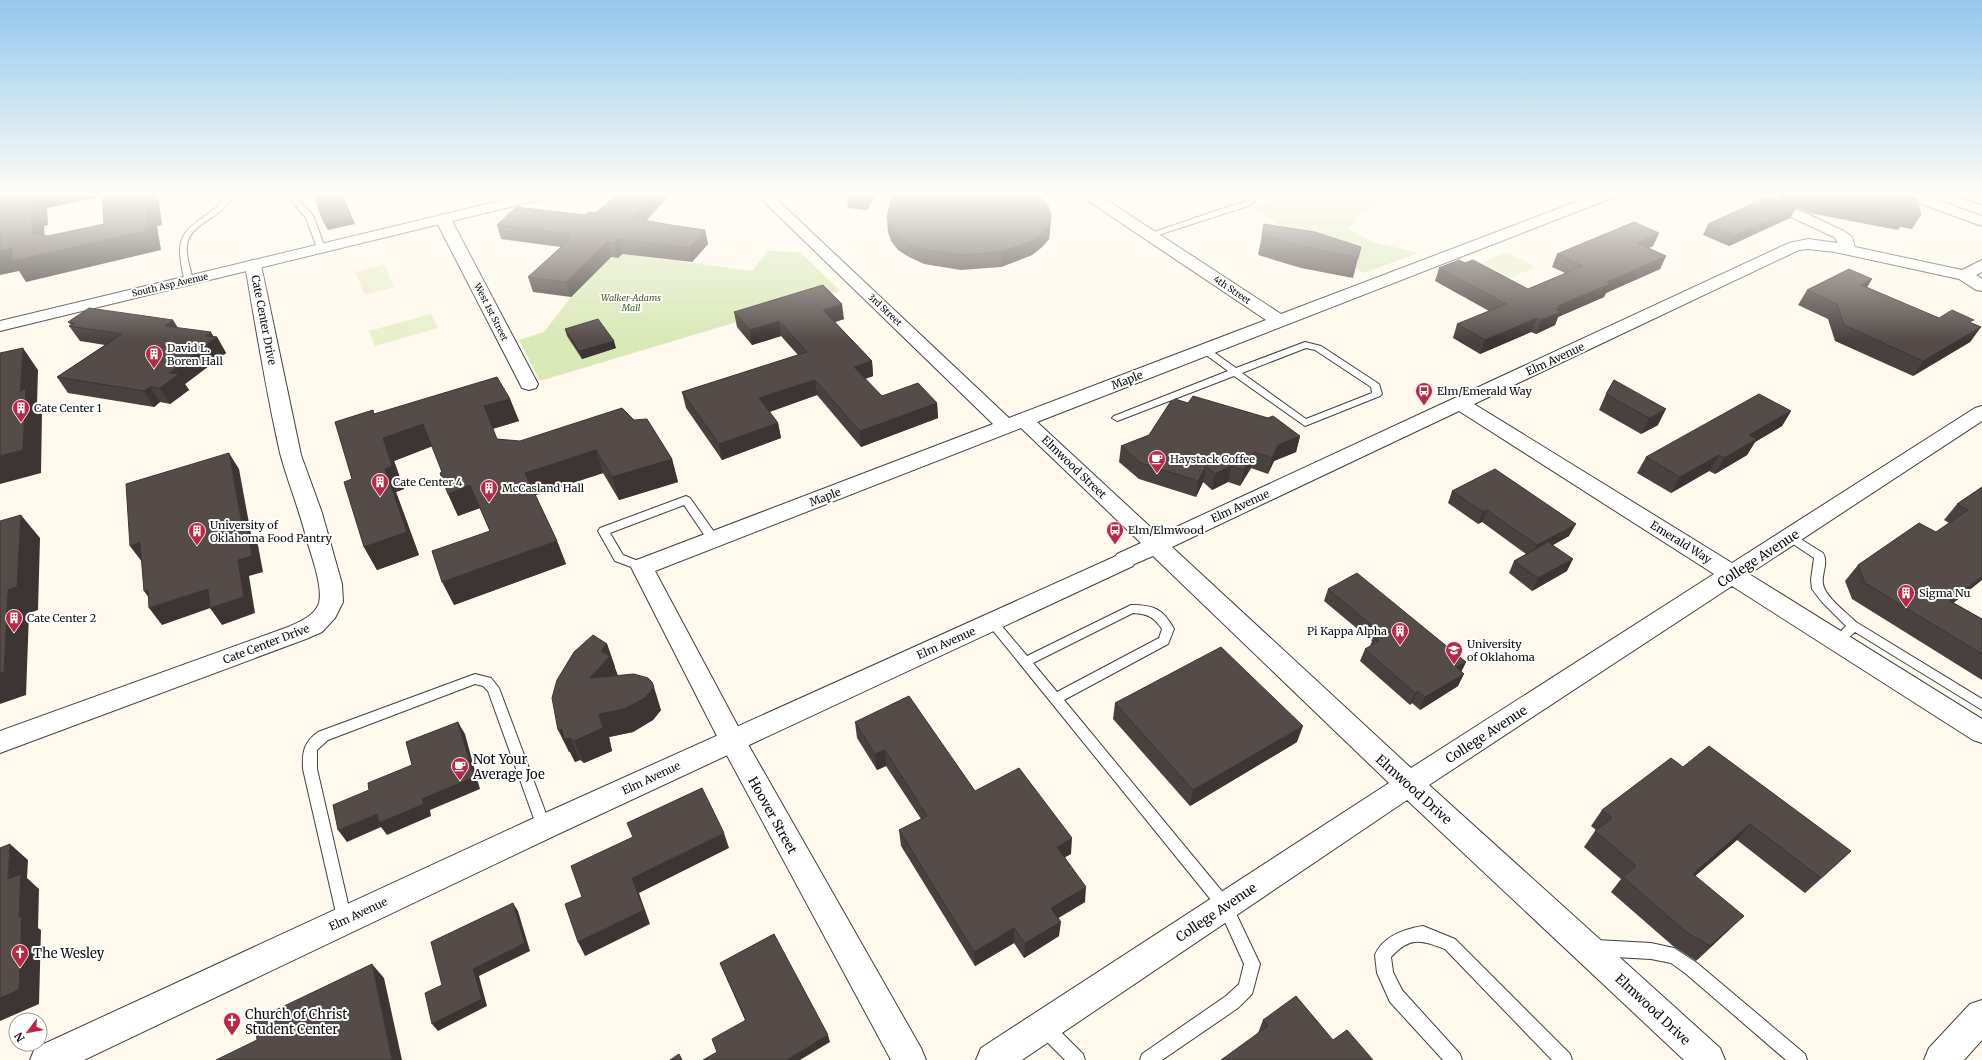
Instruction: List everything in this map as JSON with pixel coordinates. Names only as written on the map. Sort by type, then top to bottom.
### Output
[{"type":"street","name":"South Asp Avenue","points":[[0,326],[344,242]]},
{"type":"street","name":"West 1st Street","points":[[455,242],[529,384]]},
{"type":"street","name":"3rd Street","points":[[816,242],[1015,424]]},
{"type":"street","name":"4th Street","points":[[1160,242],[1278,321]]},
{"type":"street","name":"Maple","points":[[642,567],[1483,242]]},
{"type":"street","points":[[1845,242],[1848,250]]},
{"type":"street","name":"Elm Avenue","points":[[47,1060],[544,827],[992,622],[1461,404],[1790,248],[1808,244],[1848,250],[1964,275]]},
{"type":"street","name":"Cate Center Drive","points":[[0,742],[297,633],[313,626],[327,612],[331,602],[330,584],[311,513],[288,440],[253,265]]},
{"type":"street","points":[[1982,265],[1964,275],[1982,286]]},
{"type":"street","name":"Emerald Way","points":[[1461,404],[1733,575],[1844,633],[1982,732]]},
{"type":"street","name":"College Avenue","points":[[993,1060],[1409,784],[1982,412]]},
{"type":"street","name":"Elmwood Street","points":[[1015,424],[1124,515]]},
{"type":"street","name":"Elmwood Drive","points":[[1124,515],[1409,784],[1708,1060]]},
{"type":"street","name":"Hoover Street","points":[[642,567],[732,740],[909,1060]]},
{"type":"street","points":[[1941,1060],[1982,1016]]},
{"type":"lane","points":[[184,242],[189,281]]},
{"type":"lane","points":[[319,242],[321,248]]},
{"type":"lane","points":[[1117,418],[1236,372],[1305,345],[1318,348],[1376,386],[1377,394],[1305,423],[1236,372],[1205,350]]},
{"type":"lane","points":[[642,567],[619,558],[604,531],[686,500],[713,539]]},
{"type":"lane","points":[[1791,537],[1819,556],[1821,564],[1817,584],[1820,594],[1844,633],[1879,642],[1982,705]]},
{"type":"lane","points":[[1025,662],[1131,609],[1148,609],[1159,615],[1168,629],[1164,641],[1055,699]]},
{"type":"lane","points":[[992,622],[1225,906],[1252,964],[1246,988],[1232,1002],[1148,1060]]},
{"type":"lane","points":[[344,921],[310,769],[309,749],[312,743],[323,736],[475,679],[487,682],[493,688],[544,827]]},
{"type":"lane","points":[[1454,1060],[1396,996],[1385,973],[1384,955],[1391,946],[1407,936],[1423,933],[1450,944],[1564,1060]]},
{"type":"lane","points":[[1586,948],[1651,950],[1674,956],[1691,968],[1799,1060]]},
{"type":"lane","points":[[1043,1027],[1077,1060]]},
{"type":"green space","points":[[1311,242],[1375,242],[1418,253],[1364,273]]},
{"type":"green space","name":"Walker-Adams Mall","points":[[768,251],[800,252],[840,291],[540,381],[519,340],[544,332],[571,297],[611,257],[618,258],[622,254],[752,271]]},
{"type":"green space","points":[[1507,252],[1536,267],[1497,283],[1468,268]]},
{"type":"green space","points":[[384,264],[394,287],[365,295],[355,272]]},
{"type":"green space","points":[[431,314],[438,328],[375,346],[369,331]]},
{"type":"building","points":[[0,242],[94,242],[12,261],[12,248],[0,251]]},
{"type":"building","points":[[566,242],[607,242],[566,282],[528,277]]},
{"type":"building","points":[[645,242],[694,242],[689,248]]},
{"type":"building","points":[[1028,242],[1001,252],[961,255],[924,249],[908,243]]},
{"type":"building","points":[[1289,242],[1347,242],[1361,247],[1358,258]]},
{"type":"building","points":[[1585,242],[1638,242],[1637,243],[1666,256],[1607,282],[1610,284],[1558,306],[1561,307],[1556,309],[1561,312],[1541,320],[1537,318],[1485,340],[1457,324],[1506,304],[1439,268],[1459,260],[1465,263],[1473,260],[1528,289],[1583,266],[1557,254]]},
{"type":"building","points":[[1849,269],[1872,279],[1861,285],[1939,318],[1952,310],[1974,320],[1969,322],[1981,327],[1923,361],[1844,325],[1837,304],[1807,290]]},
{"type":"building","points":[[823,285],[842,304],[823,310],[872,361],[854,367],[882,396],[918,383],[937,403],[860,431],[815,380],[759,398],[778,423],[719,444],[682,392],[807,352],[779,321],[750,330],[734,312]]},
{"type":"building","points":[[89,308],[173,320],[165,326],[211,332],[206,336],[217,337],[169,373],[179,374],[160,388],[150,387],[144,391],[57,377],[122,334],[69,326],[75,323],[68,322]]},
{"type":"building","points":[[598,319],[614,341],[579,351],[565,329]]},
{"type":"building","points":[[23,348],[20,392],[26,388],[23,450],[0,456],[0,353]]},
{"type":"building","points":[[497,377],[510,399],[484,406],[497,439],[520,441],[622,408],[634,420],[647,419],[672,459],[612,477],[596,450],[525,473],[557,541],[442,582],[432,551],[490,531],[470,485],[448,494],[440,473],[442,472],[423,424],[383,438],[392,466],[385,469],[407,532],[364,547],[344,482],[352,479],[335,422],[373,410],[374,414]]},
{"type":"building","points":[[1614,380],[1666,409],[1649,418],[1606,394]]},
{"type":"building","points":[[1759,394],[1791,411],[1749,435],[1757,439],[1724,458],[1719,455],[1680,477],[1646,457]]},
{"type":"building","points":[[1193,396],[1268,418],[1273,416],[1300,436],[1278,445],[1272,458],[1254,452],[1244,470],[1231,466],[1215,474],[1206,466],[1198,481],[1141,463],[1121,446],[1149,435],[1171,401],[1173,402],[1175,399],[1188,403]]},
{"type":"building","name":"University of Oklahoma Food Pantry","points":[[229,453],[243,531],[248,529],[252,556],[238,560],[244,597],[210,608],[208,589],[149,608],[148,590],[144,591],[140,542],[130,546],[126,484]]},
{"type":"building","points":[[1495,469],[1576,524],[1537,545],[1487,510],[1483,512],[1452,491]]},
{"type":"building","points":[[1982,487],[1982,576],[1950,601],[1982,619],[1982,654],[1865,583],[1858,565],[1919,523],[1936,532],[1968,510],[1957,504]]},
{"type":"building","points":[[21,515],[17,587],[8,590],[4,672],[0,673],[0,521]]},
{"type":"building","points":[[1548,542],[1573,559],[1538,578],[1514,561]]},
{"type":"building","name":"Pi Kappa Alpha","points":[[1357,573],[1466,662],[1456,667],[1464,674],[1425,697],[1418,691],[1415,693],[1365,649],[1379,641],[1373,636],[1380,632],[1328,589]]},
{"type":"building","points":[[593,635],[607,644],[601,651],[610,656],[590,678],[634,674],[648,678],[654,687],[645,698],[624,709],[599,714],[603,728],[574,741],[570,738],[564,739],[562,729],[558,730],[552,698],[557,680],[574,652]]},
{"type":"building","points":[[1221,647],[1303,726],[1193,790],[1115,703]]},
{"type":"building","points":[[909,696],[975,791],[1019,768],[1072,838],[1057,847],[1086,887],[1051,908],[1061,922],[1025,943],[1014,928],[974,952],[899,830],[927,816],[885,750],[875,754],[855,722]]},
{"type":"building","points":[[458,722],[474,777],[422,799],[424,804],[379,823],[377,814],[338,830],[333,805],[369,790],[368,783],[412,765],[406,742]]},
{"type":"building","points":[[1709,746],[1851,851],[1821,878],[1750,824],[1693,874],[1744,916],[1710,946],[1686,932],[1623,877],[1636,866],[1595,831],[1612,818],[1602,810],[1671,758],[1683,767]]},
{"type":"building","points":[[702,788],[724,833],[632,878],[644,910],[578,942],[565,904],[582,897],[571,866],[633,837],[627,823]]},
{"type":"building","points":[[10,844],[8,879],[21,874],[19,917],[22,916],[19,990],[0,998],[0,848]]},
{"type":"building","points":[[513,903],[525,943],[473,969],[482,999],[432,1024],[425,993],[442,985],[431,942]]},
{"type":"building","points":[[774,934],[828,1035],[786,1060],[703,1060],[717,1052],[712,1039],[746,1020],[720,963]]},
{"type":"building","points":[[372,964],[392,1060],[216,1060],[257,1040],[255,1020]]},
{"type":"building","points":[[1296,996],[1333,1040],[1347,1030],[1373,1060],[1221,1060],[1268,1026],[1263,1020]]},
{"type":"building","points":[[679,1054],[682,1060],[670,1060]]},
{"type":"place","name":"David L. Boren Hall","points":[[154,369]]},
{"type":"place","name":"Elm/Emerald Way","points":[[1424,406]]},
{"type":"place","name":"Cate Center 1","points":[[21,423]]},
{"type":"place","name":"Haystack Coffee","points":[[1157,474]]},
{"type":"place","name":"Cate Center 4","points":[[380,497]]},
{"type":"place","name":"McCasland Hall","points":[[489,503]]},
{"type":"place","name":"Elm/Elmwood","points":[[1115,545]]},
{"type":"place","name":"University of Oklahoma Food Pantry","points":[[197,546]]},
{"type":"place","name":"Sigma Nu","points":[[1906,608]]},
{"type":"place","name":"Cate Center 2","points":[[14,633]]},
{"type":"place","name":"Pi Kappa Alpha","points":[[1400,646]]},
{"type":"place","name":"University of Oklahoma","points":[[1454,665]]},
{"type":"place","name":"Not Your Average Joe","points":[[460,781]]},
{"type":"place","name":"The Wesley","points":[[20,968]]},
{"type":"place","name":"Church of Christ Student Center","points":[[232,1036]]}]
